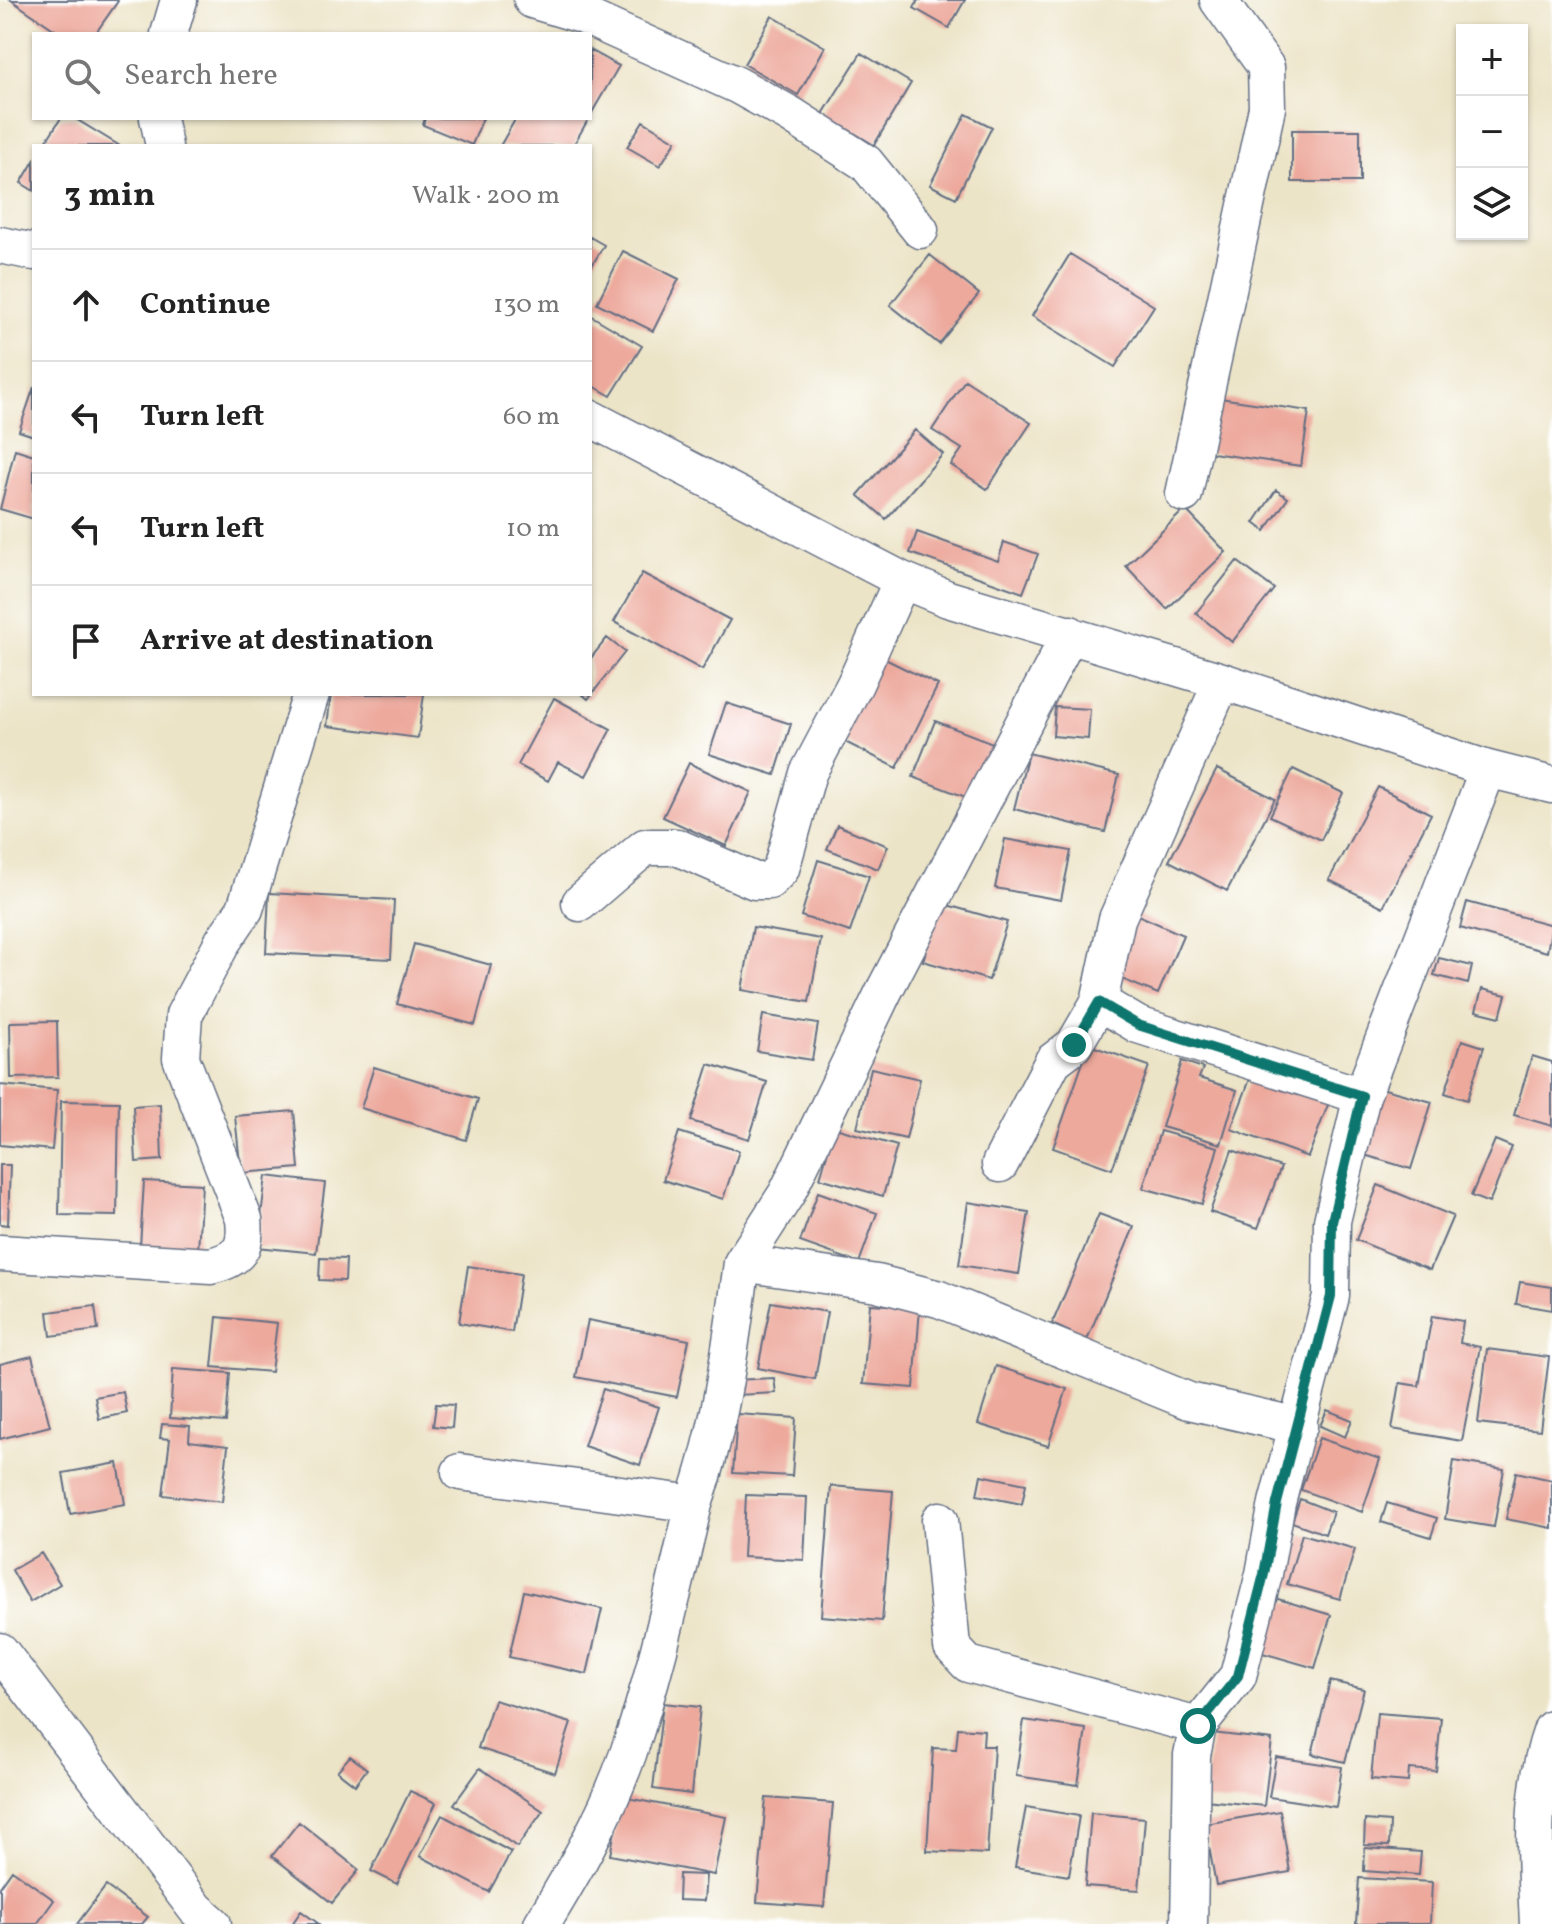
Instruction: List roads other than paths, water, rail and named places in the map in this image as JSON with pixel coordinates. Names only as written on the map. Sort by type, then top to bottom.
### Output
[{"type":"street","points":[[170,32],[179,0]]},
{"type":"street","points":[[532,0],[586,8],[737,85],[866,163],[920,230]]},
{"type":"street","points":[[1184,494],[1267,108],[1266,67],[1218,0]]},
{"type":"street","points":[[158,120],[164,144]]},
{"type":"street","points":[[0,245],[32,252]]},
{"type":"street","points":[[592,419],[902,580],[948,599],[1222,681],[1488,769],[1552,785]]},
{"type":"street","points":[[580,903],[645,847],[677,847],[755,881],[769,881],[781,869],[808,773],[855,684],[902,580]]},
{"type":"street","points":[[542,1924],[583,1857],[628,1755],[712,1446],[732,1341],[742,1263],[787,1193],[884,991],[1070,634]]},
{"type":"street","points":[[1000,1164],[1053,1061],[1074,1045],[1099,1002],[1117,919],[1222,681]]},
{"type":"street","points":[[0,1253],[211,1266],[240,1254],[246,1243],[239,1205],[181,1058],[184,1015],[223,941],[245,909],[310,696]]},
{"type":"street","points":[[1189,1924],[1192,1755],[1198,1726],[1238,1676],[1264,1574],[1277,1503],[1331,1296],[1332,1221],[1362,1096],[1488,769]]},
{"type":"street","points":[[1099,1002],[1138,1025],[1362,1096]]},
{"type":"street","points":[[742,1263],[877,1283],[939,1299],[1189,1401],[1299,1426]]},
{"type":"street","points":[[460,1472],[694,1504]]},
{"type":"street","points":[[940,1520],[946,1618],[952,1647],[968,1664],[1198,1726]]},
{"type":"street","points":[[0,1653],[196,1909],[213,1924]]},
{"type":"street","points":[[1538,1924],[1534,1816],[1540,1763],[1552,1729]]}]
